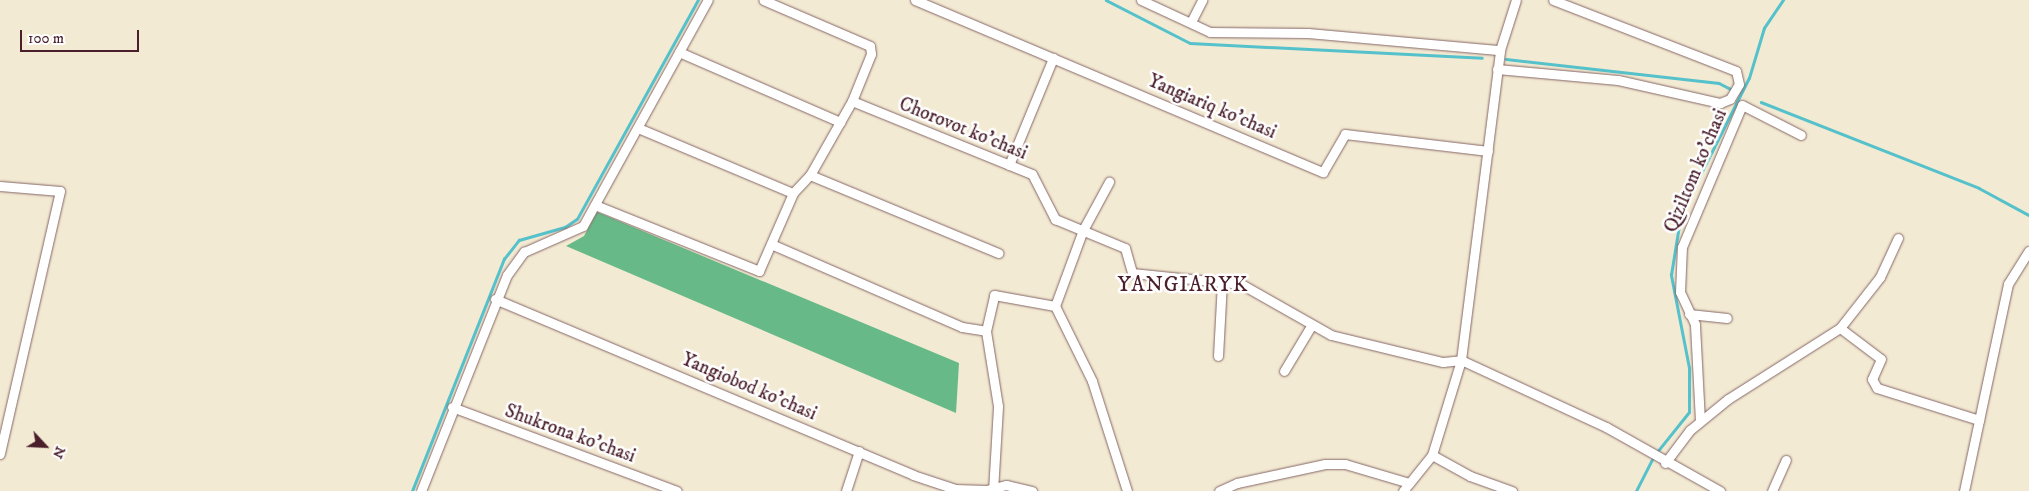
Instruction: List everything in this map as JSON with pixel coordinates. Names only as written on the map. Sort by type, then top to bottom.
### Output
[{"type":"street","points":[[421,491],[495,299],[524,252],[571,235],[584,226],[708,0]]},
{"type":"street","points":[[595,205],[759,271],[793,193],[810,175],[852,102],[870,46],[763,0]]},
{"type":"street","name":"Yangiariq ko'chasi","points":[[915,0],[1323,172],[1345,134],[1488,150]]},
{"type":"street","points":[[1141,0],[1210,32],[1308,33],[1500,50]]},
{"type":"street","points":[[1191,22],[1202,0]]},
{"type":"street","points":[[1403,491],[1432,454],[1461,360],[1497,69],[1500,50],[1516,0]]},
{"type":"street","points":[[1497,69],[1618,80],[1720,103],[1730,99],[1740,84],[1736,71],[1553,0]]},
{"type":"street","points":[[679,52],[840,122]]},
{"type":"street","points":[[1009,165],[1053,58]]},
{"type":"street","name":"Chorovot ko'chasi","points":[[852,102],[1032,174],[1055,219],[1125,248],[1132,273],[1222,282]]},
{"type":"street","name":"Qiziltom ko'chasi","points":[[1700,421],[1695,324],[1680,292],[1682,247],[1742,105],[1801,135]]},
{"type":"street","points":[[638,128],[793,193]]},
{"type":"street","points":[[810,175],[998,253]]},
{"type":"street","points":[[1108,182],[1083,230],[1055,306],[1092,381],[1127,491]]},
{"type":"street","points":[[0,186],[60,191],[2,437],[0,454]]},
{"type":"street","points":[[1665,463],[1700,421],[1840,328],[1880,277],[1898,238]]},
{"type":"street","points":[[771,244],[962,327],[986,331]]},
{"type":"street","points":[[1964,491],[2008,284],[2029,251]]},
{"type":"street","points":[[1218,356],[1222,282],[1258,292],[1311,326],[1443,362],[1461,360],[1647,449],[1665,463],[1720,491]]},
{"type":"street","points":[[1032,491],[993,488],[998,406],[986,331],[994,295],[1055,306]]},
{"type":"street","name":"Yangiobod ko'chasi","points":[[495,299],[859,451],[955,489],[986,490],[993,488]]},
{"type":"street","points":[[1689,314],[1726,318]]},
{"type":"street","points":[[1284,371],[1311,326]]},
{"type":"street","points":[[1840,328],[1881,359],[1872,380],[1877,388],[1979,420]]},
{"type":"street","name":"Shukrona ko'chasi","points":[[452,407],[676,491]]},
{"type":"street","points":[[846,491],[859,451]]},
{"type":"street","points":[[1432,454],[1470,476],[1512,491]]},
{"type":"street","points":[[1772,491],[1786,460]]},
{"type":"street","points":[[1219,491],[1237,482],[1326,464],[1345,464],[1409,483]]},
{"type":"green space","points":[[597,212],[959,363],[956,413],[566,246],[584,236]]},
{"type":"waterway","points":[[412,491],[504,259],[519,240],[565,227],[577,219],[698,0]]},
{"type":"waterway","points":[[1106,0],[1190,43],[1482,58]]},
{"type":"waterway","points":[[1657,452],[1689,412],[1689,368],[1671,275],[1681,213],[1749,78],[1764,28],[1783,0]]},
{"type":"waterway","points":[[1506,59],[1719,83],[1731,89]]},
{"type":"waterway","points":[[1761,102],[1979,188],[2029,215]]},
{"type":"waterway","points":[[1636,491],[1654,456]]},
{"type":"district","name":"YANGIARYK","points":[[1183,285]]}]
